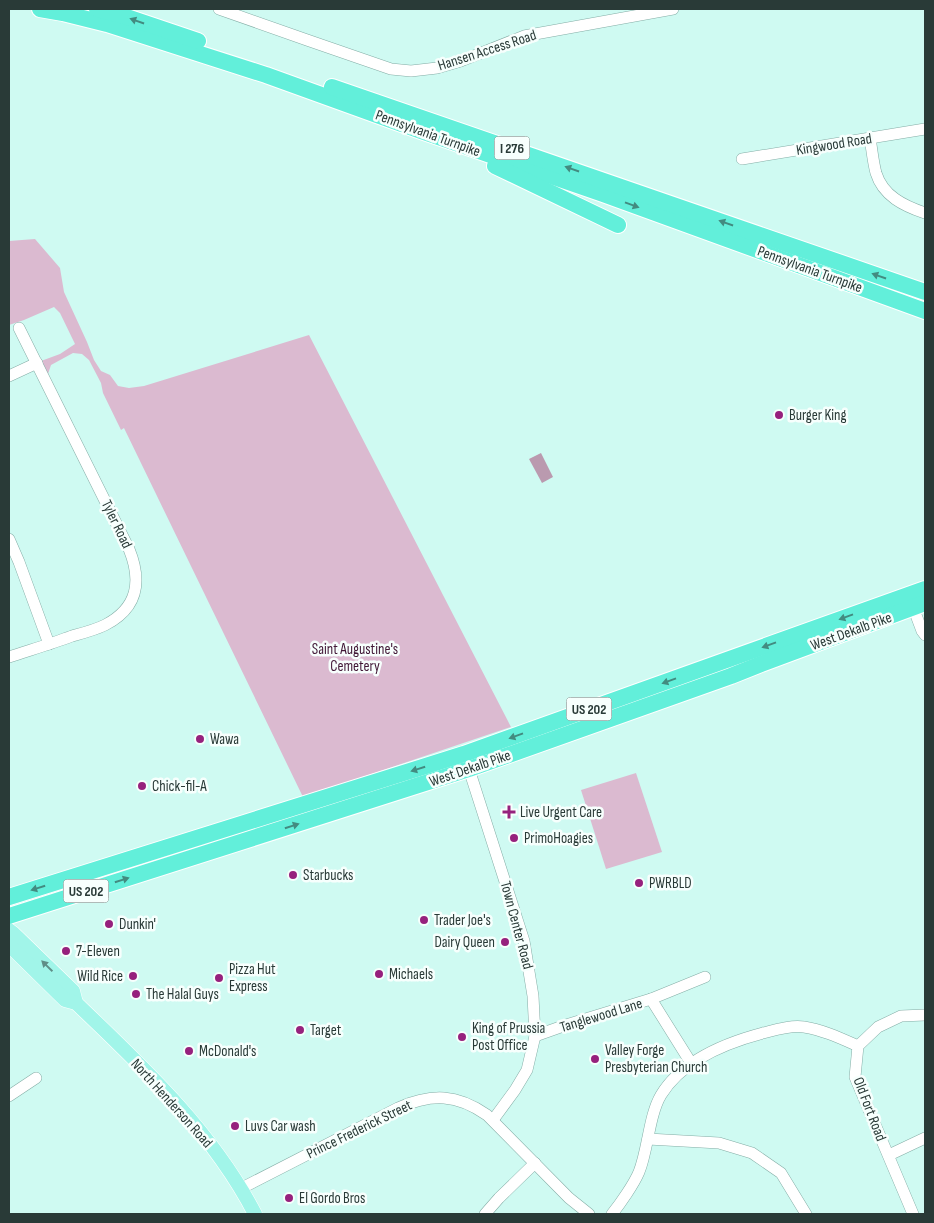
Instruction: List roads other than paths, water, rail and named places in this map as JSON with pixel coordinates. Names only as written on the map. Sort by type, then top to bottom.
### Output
[{"type":"highway","name":"Pennsylvania Turnpike","points":[[40,9],[107,24],[266,75],[603,194],[925,311]]},
{"type":"highway","name":"Pennsylvania Turnpike","points":[[97,9],[124,16],[492,141],[925,292]]},
{"type":"highway","points":[[421,131],[618,225]]},
{"type":"highway","name":"West Dekalb Pike","points":[[9,916],[246,841],[467,762],[925,588]]},
{"type":"highway","name":"West Dekalb Pike","points":[[9,897],[285,811],[467,762],[731,676],[919,605]]},
{"type":"highway","points":[[246,841],[285,811]]},
{"type":"highway","points":[[195,856],[241,834],[249,822]]},
{"type":"main road","name":"North Henderson Road","points":[[9,930],[73,991],[76,1003]]},
{"type":"main road","name":"North Henderson Road","points":[[9,945],[65,1000],[76,1003],[182,1110],[222,1160],[255,1214]]},
{"type":"street","name":"Hansen Access Road","points":[[219,9],[391,69],[411,71],[437,68],[461,61],[524,36],[673,9]]},
{"type":"street","name":"Kingwood Road","points":[[742,159],[925,129]]},
{"type":"street","points":[[870,138],[876,173],[886,191],[894,199],[925,213]]},
{"type":"street","name":"Tyler Road","points":[[9,657],[104,625],[124,611],[132,599],[136,587],[134,562],[129,549],[19,328]]},
{"type":"street","points":[[9,376],[37,364]]},
{"type":"street","points":[[9,539],[49,644]]},
{"type":"street","points":[[919,605],[922,631],[925,634]]},
{"type":"street","name":"Town Center Road","points":[[467,762],[524,940],[534,996],[535,1036],[527,1070],[493,1120]]},
{"type":"street","points":[[651,999],[705,977]]},
{"type":"street","name":"Tanglewood Lane","points":[[535,1036],[651,999],[691,1064]]},
{"type":"street","points":[[612,1214],[639,1173],[652,1118],[660,1096],[673,1079],[691,1064],[723,1046],[777,1029],[802,1027],[828,1033],[858,1046],[878,1027],[901,1016],[925,1015]]},
{"type":"street","name":"Old Fort Road","points":[[858,1046],[855,1076],[913,1214]]},
{"type":"street","points":[[9,1096],[36,1078]]},
{"type":"street","name":"Prince Frederick Street","points":[[240,1189],[416,1101],[434,1097],[453,1098],[471,1105],[493,1120],[569,1198],[589,1214]]},
{"type":"street","points":[[889,1155],[925,1138]]},
{"type":"street","points":[[648,1139],[719,1143],[752,1153],[782,1173],[806,1214]]},
{"type":"street","points":[[485,1214],[535,1163]]},
{"type":"place","name":"Burger King","points":[[779,415]]},
{"type":"place","name":"Wawa","points":[[200,739]]},
{"type":"place","name":"Chick-fil-A","points":[[142,786]]},
{"type":"place","name":"Live Urgent Care","points":[[509,812]]},
{"type":"place","name":"PrimoHoagies","points":[[514,838]]},
{"type":"place","name":"Starbucks","points":[[293,875]]},
{"type":"place","name":"PWRBLD","points":[[639,883]]},
{"type":"place","name":"Trader Joe's","points":[[424,920]]},
{"type":"place","name":"Dunkin'","points":[[109,924]]},
{"type":"place","name":"Dairy Queen","points":[[505,942]]},
{"type":"place","name":"7-Eleven","points":[[66,951]]},
{"type":"place","name":"Michaels","points":[[379,974]]},
{"type":"place","name":"Wild Rice","points":[[133,976]]},
{"type":"place","name":"Pizza Hut Express","points":[[219,978]]},
{"type":"place","name":"The Halal Guys","points":[[136,994]]},
{"type":"place","name":"Target","points":[[300,1030]]},
{"type":"place","name":"King of Prussia Post Office","points":[[462,1037]]},
{"type":"place","name":"McDonald's","points":[[189,1051]]},
{"type":"place","name":"Valley Forge Presbyterian Church","points":[[595,1059]]},
{"type":"place","name":"Luvs Car wash","points":[[235,1126]]},
{"type":"place","name":"El Gordo Bros","points":[[289,1198]]},
{"type":"park label","name":"Saint Augustine's Cemetery","points":[[355,658]]}]
